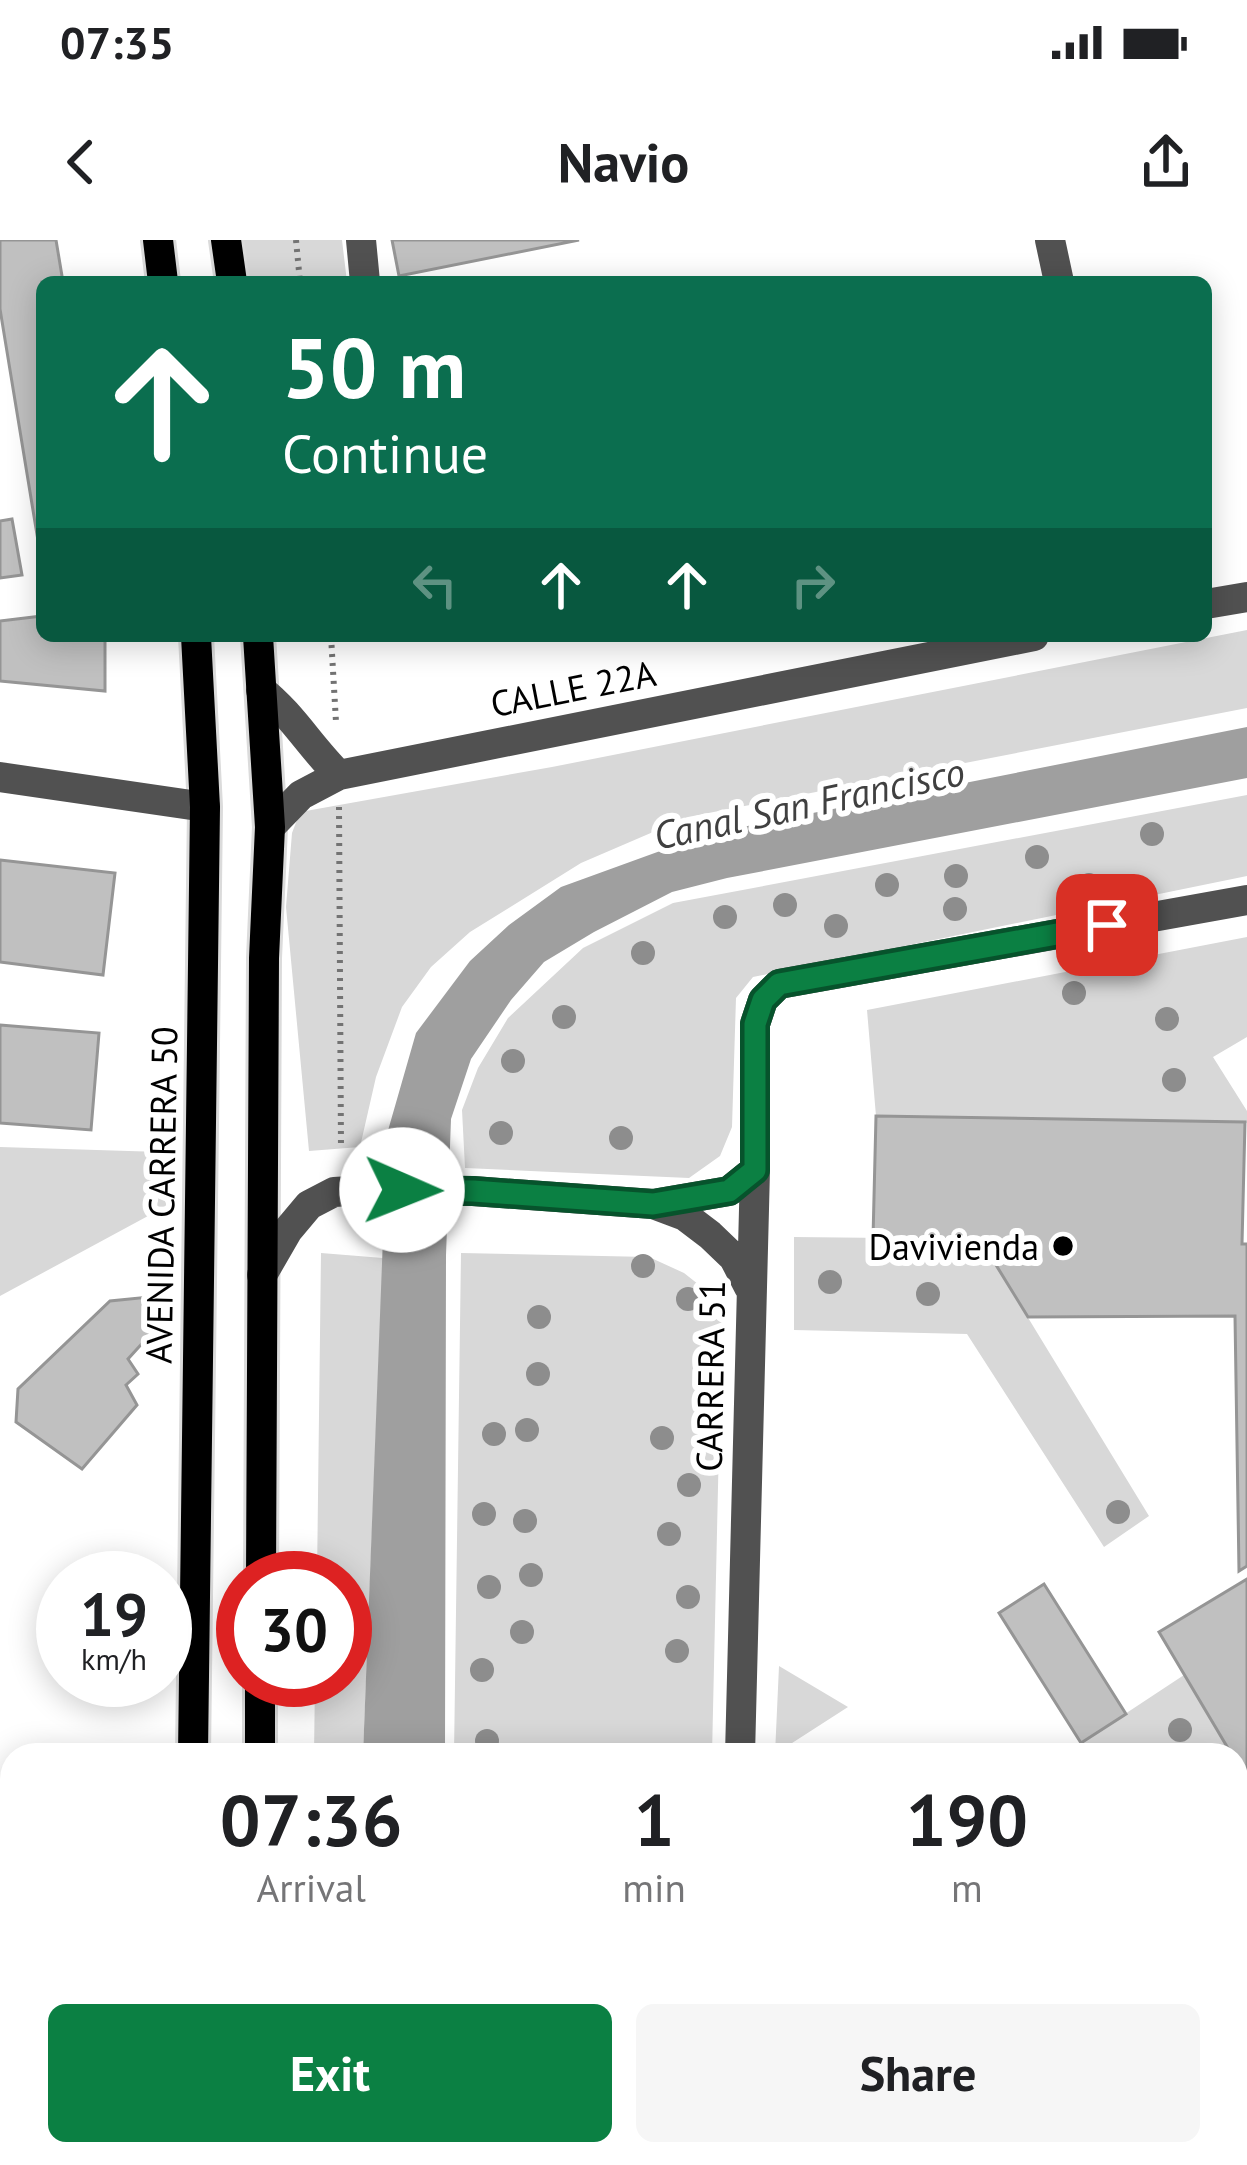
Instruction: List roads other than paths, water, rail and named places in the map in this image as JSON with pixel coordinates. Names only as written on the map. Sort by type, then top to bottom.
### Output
[{"type":"main road","points":[[158,240],[162,276]]},
{"type":"main road","points":[[226,240],[231,276]]},
{"type":"main road","name":"AVENIDA CARRERA 50","points":[[193,1743],[205,807],[196,642]]},
{"type":"main road","points":[[261,642],[270,826],[264,958],[261,1551]]},
{"type":"main road","points":[[260,1707],[260,1743]]},
{"type":"street","points":[[361,240],[364,276]]},
{"type":"street","points":[[1050,240],[1058,276]]},
{"type":"street","points":[[1212,603],[1247,597]]},
{"type":"street","name":"CALLE 22A","points":[[270,826],[301,795],[339,775],[1004,642]]},
{"type":"street","points":[[261,690],[280,705],[339,775]]},
{"type":"street","points":[[0,777],[205,807]]},
{"type":"street","name":"CARRERA 51","points":[[740,1743],[755,1024],[763,1000],[779,984],[1247,900]]},
{"type":"street","points":[[262,1275],[309,1205],[334,1192],[473,1191],[653,1204],[729,1191],[755,1170]]},
{"type":"street","points":[[653,1204],[685,1216],[710,1235],[734,1258],[750,1290]]},
{"type":"place","name":"Davivienda","points":[[1063,1246]]},
{"type":"water label","name":"Canal San Francisco","points":[[809,803]]}]
